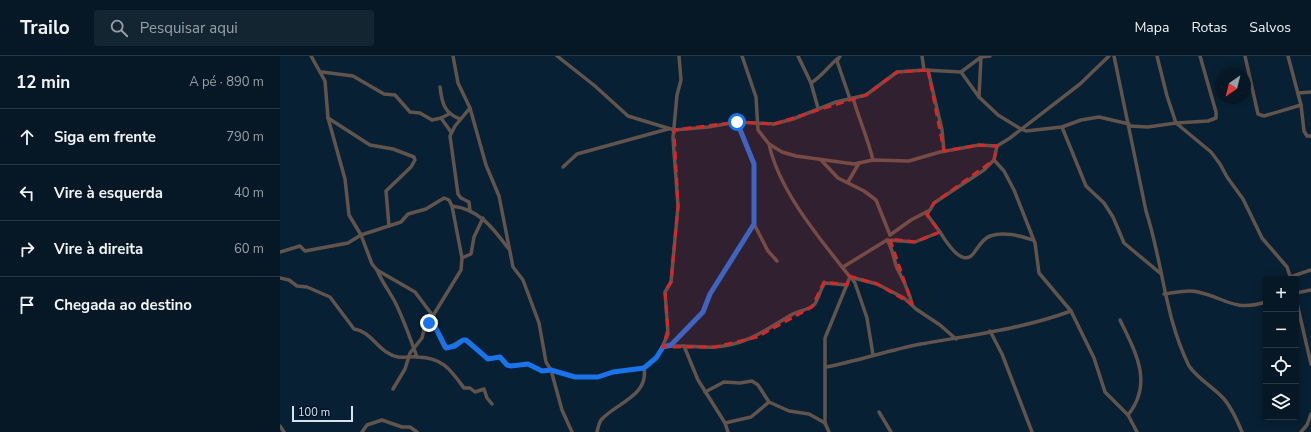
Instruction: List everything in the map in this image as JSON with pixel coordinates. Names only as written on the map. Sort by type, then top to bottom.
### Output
[{"type":"street","points":[[311,56],[322,72],[326,85],[328,118],[345,179],[350,215],[361,235],[372,264],[377,270],[383,284],[391,295],[404,320],[417,357]]},
{"type":"street","points":[[453,56],[458,80],[470,108],[486,165],[503,211],[513,267],[523,280],[539,323],[546,362],[551,370],[562,410],[569,422],[572,432]]},
{"type":"street","points":[[557,56],[595,86],[628,116],[674,130],[708,127],[737,122],[774,124],[790,120],[818,108],[852,99],[871,92],[897,72],[926,70],[961,72],[981,57],[990,56]]},
{"type":"street","points":[[377,270],[416,292],[432,318],[446,348],[455,346],[463,340],[466,340],[488,359],[500,357],[509,366],[528,364],[542,371],[551,370],[575,377],[598,377],[613,372],[644,368],[656,358],[663,347],[668,329],[665,292],[671,282],[678,206],[674,130],[677,95],[681,80],[679,56]]},
{"type":"street","points":[[742,56],[756,97],[757,124],[759,131],[769,144],[772,156],[791,195],[855,283],[867,318],[873,355]]},
{"type":"street","points":[[798,56],[811,83],[818,108]]},
{"type":"street","points":[[922,56],[942,130],[944,151]]},
{"type":"street","points":[[890,235],[911,220],[926,213],[934,203],[984,170],[994,160],[998,146],[1080,84],[1109,56]]},
{"type":"street","points":[[1114,56],[1146,210],[1154,234],[1164,294],[1177,337],[1189,366],[1194,373],[1230,406],[1242,432]]},
{"type":"street","points":[[1157,56],[1167,96],[1176,123],[1211,152],[1220,164],[1227,177],[1243,199],[1262,238],[1282,260],[1290,276]]},
{"type":"street","points":[[961,72],[979,97],[998,115],[1026,131],[1062,127],[1081,120],[1099,117],[1129,125],[1148,126],[1208,121],[1216,118],[1216,112],[1200,56]]},
{"type":"street","points":[[1245,56],[1258,114],[1260,116],[1301,105]]},
{"type":"street","points":[[1288,56],[1301,105],[1304,131],[1308,136],[1311,136]]},
{"type":"street","points":[[979,97],[981,57]]},
{"type":"street","points":[[811,83],[820,77],[821,73],[839,58],[861,124],[868,138],[873,160]]},
{"type":"street","points":[[322,72],[352,76],[384,94],[395,95],[410,112],[420,113],[432,120],[442,118],[449,114]]},
{"type":"street","points":[[440,87],[444,106],[449,114],[460,119]]},
{"type":"street","points":[[1298,93],[1311,92]]},
{"type":"street","points":[[451,132],[470,108]]},
{"type":"street","points":[[328,118],[370,145],[392,149],[414,158],[415,160],[411,167],[386,191],[390,226]]},
{"type":"street","points":[[442,118],[451,132],[458,194],[461,198],[469,202],[470,210]]},
{"type":"street","points":[[737,122],[754,164],[754,224],[768,250],[777,261]]},
{"type":"street","points":[[1062,127],[1086,186],[1104,203],[1113,217],[1124,244],[1160,274]]},
{"type":"street","points":[[563,167],[576,154],[669,129]]},
{"type":"street","points":[[769,144],[789,154],[821,160],[859,163],[873,160],[909,161],[944,151],[980,145],[998,146]]},
{"type":"street","points":[[821,160],[838,178],[868,193],[876,200],[892,240]]},
{"type":"street","points":[[994,160],[1010,181],[1038,254],[1039,273],[1070,312],[1094,358],[1105,392],[1128,415],[1137,432]]},
{"type":"street","points":[[848,182],[859,163]]},
{"type":"street","points":[[280,252],[300,246],[305,251],[342,245],[361,235],[402,222],[408,214],[426,209],[442,198],[446,198],[452,206],[462,258],[460,270],[432,318],[425,326],[423,336],[408,358],[405,369],[393,389]]},
{"type":"street","points":[[452,206],[470,210],[483,218],[509,248]]},
{"type":"street","points":[[926,213],[953,251],[967,258],[972,255],[980,244],[990,236],[1018,235],[1033,240]]},
{"type":"street","points":[[462,258],[471,254],[474,237],[483,218]]},
{"type":"street","points":[[671,345],[703,312],[710,294],[754,224]]},
{"type":"street","points":[[842,267],[887,240],[915,242],[940,232]]},
{"type":"street","points":[[887,240],[892,247],[897,268],[909,292],[912,304]]},
{"type":"street","points":[[1296,276],[1311,270]]},
{"type":"street","points":[[850,276],[877,284],[904,298],[916,309],[940,325],[956,339]]},
{"type":"street","points":[[829,432],[825,423],[825,338],[850,276]]},
{"type":"street","points":[[280,278],[289,280],[297,286],[308,287],[327,295],[354,328],[361,329],[388,354],[399,358],[417,357],[434,360],[447,366],[464,388],[470,388],[475,392],[484,389],[487,398],[492,404]]},
{"type":"street","points":[[663,347],[671,345],[715,347],[737,344],[752,339],[792,315],[812,307],[816,303],[825,283],[847,285]]},
{"type":"street","points":[[1299,292],[1311,290]]},
{"type":"street","points":[[1164,294],[1188,291],[1198,292],[1228,304],[1250,306],[1263,303]]},
{"type":"street","points":[[826,367],[873,355],[990,331],[1006,330],[1070,312]]},
{"type":"street","points":[[1299,312],[1311,364]]},
{"type":"street","points":[[1120,320],[1140,366],[1142,384],[1140,396],[1128,415]]},
{"type":"street","points":[[990,331],[1002,354],[1032,432]]},
{"type":"street","points":[[684,346],[705,392],[725,423],[728,432]]},
{"type":"street","points":[[597,432],[602,419],[626,401],[644,383],[646,376],[644,368]]},
{"type":"street","points":[[705,392],[724,382],[740,383],[752,381],[758,385],[769,402],[789,411],[809,414],[825,423]]},
{"type":"street","points":[[725,423],[752,418],[769,402]]},
{"type":"street","points":[[879,412],[891,432]]},
{"type":"street","points":[[1301,432],[1307,425],[1311,414]]},
{"type":"street","points":[[362,432],[367,425],[382,420],[402,427],[410,427],[417,432]]},
{"type":"street","points":[[280,426],[284,432]]},
{"type":"highlighted area","points":[[928,70],[944,151],[979,145],[997,146],[994,160],[934,203],[927,215],[940,232],[915,242],[890,239],[912,304],[877,284],[849,276],[847,285],[824,282],[812,307],[757,337],[715,347],[663,347],[668,329],[665,292],[671,282],[678,206],[674,130],[737,122],[774,124],[866,95],[897,72]]},
{"type":"route","points":[[429,323],[431,319],[444,347],[448,348],[455,346],[460,341],[466,340],[488,359],[500,357],[507,365],[511,366],[530,364],[542,371],[551,370],[575,377],[598,377],[613,372],[644,368],[658,356],[663,347],[671,345],[705,310],[710,294],[754,224],[754,164],[737,122]]}]
